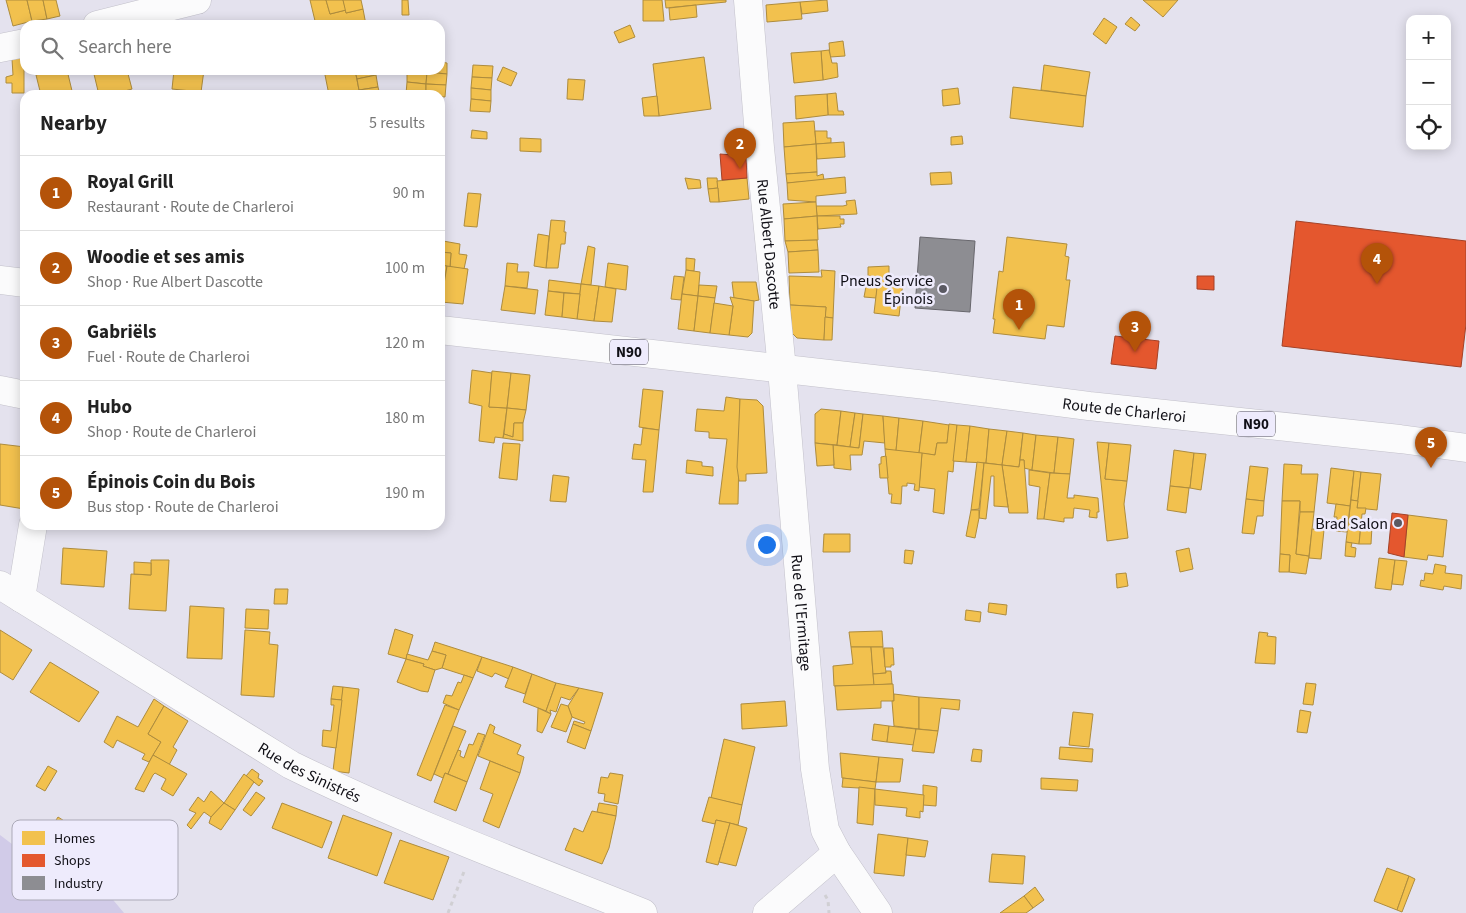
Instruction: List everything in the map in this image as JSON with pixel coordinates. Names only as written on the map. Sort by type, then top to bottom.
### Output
[{"type":"street","points":[[117,20],[197,0]]},
{"type":"street","name":"Rue Albert Dascotte","points":[[748,0],[761,158],[782,369]]},
{"type":"street","points":[[0,48],[20,43]]},
{"type":"street","points":[[0,280],[20,282]]},
{"type":"street","name":"N90","points":[[445,331],[782,369]]},
{"type":"street","name":"Route de Charleroi","points":[[782,369],[1089,406],[1400,439],[1466,448]]},
{"type":"street","name":"Rue de l'Ermitage","points":[[782,369],[815,769],[825,830],[837,853],[878,913]]},
{"type":"street","points":[[0,390],[20,393]]},
{"type":"street","points":[[11,591],[30,530]]},
{"type":"street","name":"Rue des Sinistrés","points":[[11,591],[291,765],[326,782],[474,845],[643,913]]},
{"type":"street","points":[[767,913],[837,853]]},
{"type":"path","points":[[448,913],[474,845]]},
{"type":"shaded area","points":[[0,835],[12,844],[12,900],[113,900],[124,913],[0,913]]},
{"type":"building: Homes","points":[[6,0],[27,0],[32,20],[20,20],[20,24],[13,26]]},
{"type":"building: Homes","points":[[27,0],[43,0],[47,19],[32,20]]},
{"type":"building: Homes","points":[[43,0],[56,0],[60,16],[47,19]]},
{"type":"building: Homes","points":[[310,0],[326,0],[330,14],[346,10],[346,13],[363,9],[365,20],[315,20]]},
{"type":"building: Homes","points":[[326,0],[343,0],[346,10],[330,14]]},
{"type":"building: Homes","points":[[343,0],[361,0],[363,9],[346,13]]},
{"type":"building: Homes","points":[[402,0],[408,0],[409,15],[402,15]]},
{"type":"building: Homes","points":[[643,0],[662,0],[664,21],[643,21]]},
{"type":"building: Homes","points":[[665,0],[726,0],[726,2],[666,8]]},
{"type":"building: Homes","points":[[827,0],[828,11],[802,14],[800,2]]},
{"type":"building: Homes","points":[[1143,0],[1178,0],[1163,17]]},
{"type":"building: Homes","points":[[800,2],[802,19],[767,22],[766,5]]},
{"type":"building: Homes","points":[[696,5],[697,17],[670,20],[669,8]]},
{"type":"building: Homes","points":[[1131,17],[1140,25],[1135,31],[1125,24]]},
{"type":"building: Homes","points":[[1104,18],[1117,27],[1106,44],[1093,34]]},
{"type":"building: Homes","points":[[630,25],[635,37],[619,43],[614,32]]},
{"type":"building: Homes","points":[[843,41],[845,56],[830,57],[829,43]]},
{"type":"building: Homes","points":[[829,50],[832,63],[837,63],[838,77],[823,80],[821,51]]},
{"type":"building: Homes","points":[[821,51],[823,80],[794,83],[791,53]]},
{"type":"building: Homes","points":[[20,57],[20,75],[24,75],[24,90],[20,90],[20,93],[12,93],[12,83],[6,83],[6,77],[13,75],[12,59]]},
{"type":"building: Homes","points":[[704,57],[711,109],[659,116],[653,64]]},
{"type":"building: Homes","points":[[445,63],[447,63],[447,74],[445,74]]},
{"type":"building: Homes","points":[[473,65],[493,66],[492,78],[472,77]]},
{"type":"building: Homes","points":[[1044,65],[1090,72],[1086,96],[1041,90]]},
{"type":"building: Homes","points":[[503,67],[517,73],[511,86],[497,80]]},
{"type":"building: Homes","points":[[447,74],[446,85],[426,84],[427,75]]},
{"type":"building: Homes","points":[[36,75],[68,75],[72,90],[40,90]]},
{"type":"building: Homes","points":[[94,75],[128,75],[132,89],[128,90],[98,90]]},
{"type":"building: Homes","points":[[173,75],[203,75],[201,90],[172,89]]},
{"type":"building: Homes","points":[[325,75],[356,75],[359,90],[328,90]]},
{"type":"building: Homes","points":[[356,75],[376,75],[357,79]]},
{"type":"building: Homes","points":[[376,75],[378,87],[359,90],[357,79]]},
{"type":"building: Homes","points":[[407,75],[427,75],[426,84],[407,82]]},
{"type":"building: Homes","points":[[472,77],[492,78],[491,90],[471,88]]},
{"type":"building: Homes","points":[[568,79],[585,80],[583,100],[567,99]]},
{"type":"building: Homes","points":[[407,82],[426,84],[426,90],[406,90]]},
{"type":"building: Homes","points":[[426,84],[446,85],[445,97],[445,90],[426,90]]},
{"type":"building: Homes","points":[[378,87],[379,90],[359,90]]},
{"type":"building: Homes","points":[[1013,87],[1086,96],[1083,127],[1010,118]]},
{"type":"building: Homes","points":[[471,88],[491,90],[491,101],[471,99]]},
{"type":"building: Homes","points":[[958,88],[960,104],[943,106],[942,90]]},
{"type":"building: Homes","points":[[836,93],[838,111],[843,111],[844,115],[828,115],[827,94]]},
{"type":"building: Homes","points":[[827,94],[828,115],[796,119],[795,96]]},
{"type":"building: Homes","points":[[657,96],[659,116],[644,116],[642,98]]},
{"type":"building: Homes","points":[[471,99],[491,101],[490,112],[470,111]]},
{"type":"building: Homes","points":[[814,121],[816,144],[784,147],[783,123]]},
{"type":"building: Homes","points":[[472,130],[487,132],[487,139],[471,138]]},
{"type":"building: Homes","points":[[815,131],[827,131],[827,138],[831,138],[831,143],[816,144]]},
{"type":"building: Homes","points":[[962,136],[963,144],[951,145],[951,137]]},
{"type":"building: Homes","points":[[520,138],[541,139],[541,152],[520,151]]},
{"type":"building: Homes","points":[[844,142],[845,157],[817,159],[816,144]]},
{"type":"building: Homes","points":[[816,144],[817,172],[786,174],[784,147]]},
{"type":"building: Homes","points":[[817,172],[817,176],[823,174],[824,180],[787,183],[786,174]]},
{"type":"building: Homes","points":[[951,172],[952,184],[931,185],[930,173]]},
{"type":"building: Homes","points":[[845,177],[846,193],[816,196],[816,202],[788,200],[787,183]]},
{"type":"building: Homes","points":[[685,178],[700,180],[701,188],[688,189]]},
{"type":"building: Homes","points":[[707,178],[717,178],[718,188],[708,189]]},
{"type":"building: Homes","points":[[747,178],[749,199],[719,202],[717,181]]},
{"type":"building: Homes","points":[[718,188],[719,202],[710,202],[708,189]]},
{"type":"building: Homes","points":[[468,193],[481,194],[477,227],[464,226]]},
{"type":"building: Homes","points":[[855,200],[857,214],[817,216],[816,206],[843,206],[847,205],[846,201]]},
{"type":"building: Homes","points":[[816,202],[817,216],[784,219],[783,204]]},
{"type":"building: Homes","points":[[817,216],[840,216],[840,219],[844,219],[844,224],[840,224],[841,227],[818,229]]},
{"type":"building: Homes","points":[[817,216],[818,240],[785,241],[784,219]]},
{"type":"building: Homes","points":[[551,220],[565,221],[565,244],[561,244],[558,268],[546,268]]},
{"type":"building: Homes","points":[[538,234],[549,236],[546,268],[534,266]]},
{"type":"building: Homes","points":[[1007,237],[1067,244],[1065,256],[1069,257],[1066,280],[1070,280],[1064,327],[1047,325],[1045,339],[993,333],[999,271],[1003,272]]},
{"type":"building: Homes","points":[[817,240],[818,250],[788,252],[785,241]]},
{"type":"building: Homes","points":[[445,241],[460,244],[459,254],[467,255],[464,269],[450,267],[451,253],[445,252]]},
{"type":"building: Homes","points":[[588,246],[595,248],[591,285],[581,284]]},
{"type":"building: Homes","points":[[818,250],[819,272],[789,273],[788,252]]},
{"type":"building: Homes","points":[[445,252],[451,253],[450,267],[445,266]]},
{"type":"building: Homes","points":[[686,258],[695,259],[694,271],[686,270]]},
{"type":"building: Homes","points":[[507,263],[518,264],[517,272],[529,272],[527,288],[505,286]]},
{"type":"building: Homes","points":[[608,263],[628,266],[626,290],[605,287]]},
{"type":"building: Homes","points":[[447,266],[468,269],[463,304],[445,302]]},
{"type":"building: Homes","points":[[889,266],[889,280],[868,276],[868,267]]},
{"type":"building: Homes","points":[[686,270],[700,272],[698,296],[682,294]]},
{"type":"building: Homes","points":[[821,270],[835,271],[833,318],[825,317],[826,307],[790,305],[789,276],[822,277]]},
{"type":"building: Homes","points":[[674,276],[684,277],[681,300],[671,299]]},
{"type":"building: Homes","points":[[868,276],[879,277],[876,298],[864,297]]},
{"type":"building: Homes","points":[[878,279],[903,282],[899,316],[874,313]]},
{"type":"building: Homes","points":[[549,280],[581,284],[580,294],[548,291]]},
{"type":"building: Homes","points":[[732,282],[756,282],[759,300],[734,298]]},
{"type":"building: Homes","points":[[581,284],[599,286],[594,321],[577,319]]},
{"type":"building: Homes","points":[[699,285],[717,286],[715,298],[698,296]]},
{"type":"building: Homes","points":[[505,286],[538,290],[535,314],[501,310]]},
{"type":"building: Homes","points":[[599,286],[616,289],[612,322],[594,321]]},
{"type":"building: Homes","points":[[548,291],[564,293],[562,317],[545,315]]},
{"type":"building: Homes","points":[[564,293],[580,294],[577,319],[562,317]]},
{"type":"building: Homes","points":[[682,294],[698,296],[694,331],[678,329]]},
{"type":"building: Homes","points":[[698,296],[715,298],[710,333],[694,331]]},
{"type":"building: Homes","points":[[730,297],[754,301],[752,333],[748,337],[729,335],[733,306]]},
{"type":"building: Homes","points":[[714,303],[733,306],[729,335],[710,333]]},
{"type":"building: Homes","points":[[790,305],[826,307],[824,340],[797,338],[792,333]]},
{"type":"building: Homes","points":[[825,317],[833,318],[832,340],[824,340]]},
{"type":"building: Homes","points":[[472,370],[492,373],[489,407],[507,408],[503,438],[495,437],[494,443],[479,441],[482,406],[469,403]]},
{"type":"building: Homes","points":[[492,371],[511,373],[507,408],[489,407]]},
{"type":"building: Homes","points":[[511,373],[530,375],[526,410],[507,408]]},
{"type":"building: Homes","points":[[643,389],[663,391],[659,430],[639,427]]},
{"type":"building: Homes","points":[[726,397],[740,399],[738,504],[719,504],[727,439],[709,438],[709,432],[695,431],[697,409],[724,411]]},
{"type":"building: Homes","points":[[740,399],[757,400],[763,406],[767,473],[746,474],[746,481],[739,481],[737,467]]},
{"type":"building: Homes","points":[[507,408],[526,410],[523,423],[514,423],[513,437],[504,434]]},
{"type":"building: Homes","points":[[821,409],[841,411],[837,445],[815,443],[815,414]]},
{"type":"building: Homes","points":[[841,411],[855,413],[850,447],[837,445]]},
{"type":"building: Homes","points":[[855,413],[863,414],[859,448],[850,447]]},
{"type":"building: Homes","points":[[863,414],[883,416],[885,443],[864,441],[862,455],[850,455],[851,470],[834,468],[833,445],[859,448]]},
{"type":"building: Homes","points":[[883,416],[899,418],[896,451],[885,449]]},
{"type":"building: Homes","points":[[899,418],[923,421],[919,453],[896,451]]},
{"type":"building: Homes","points":[[923,421],[949,425],[947,443],[937,443],[935,455],[919,453]]},
{"type":"building: Homes","points":[[514,423],[523,423],[523,441],[503,438],[504,434],[513,437]]},
{"type":"building: Homes","points":[[949,424],[957,425],[953,472],[948,471],[944,514],[933,512],[935,489],[919,487],[922,453],[935,455],[937,443],[947,443]]},
{"type":"building: Homes","points":[[957,425],[970,426],[966,462],[953,461]]},
{"type":"building: Homes","points":[[970,426],[989,429],[986,463],[966,462]]},
{"type":"building: Homes","points":[[643,428],[659,430],[653,492],[643,492],[646,460],[632,459],[634,444],[641,445]]},
{"type":"building: Homes","points":[[989,429],[1007,431],[1002,465],[986,463]]},
{"type":"building: Homes","points":[[1007,431],[1023,433],[1019,467],[1002,465]]},
{"type":"building: Homes","points":[[1023,433],[1036,435],[1032,470],[1024,468],[1024,460],[1020,460]]},
{"type":"building: Homes","points":[[1036,435],[1058,437],[1054,473],[1032,470]]},
{"type":"building: Homes","points":[[1058,437],[1074,439],[1070,474],[1054,473]]},
{"type":"building: Homes","points":[[1097,442],[1109,443],[1105,479],[1127,481],[1124,504],[1128,538],[1107,541]]},
{"type":"building: Homes","points":[[503,443],[520,444],[517,480],[499,478]]},
{"type":"building: Homes","points":[[815,443],[833,445],[834,465],[817,466]]},
{"type":"building: Homes","points":[[1109,443],[1131,445],[1127,481],[1105,479]]},
{"type":"building: Homes","points":[[0,444],[20,446],[20,508],[0,505]]},
{"type":"building: Homes","points":[[885,449],[922,453],[919,491],[914,490],[915,484],[907,483],[907,486],[902,486],[901,504],[891,503],[892,494],[889,494]]},
{"type":"building: Homes","points":[[1174,450],[1194,453],[1190,488],[1170,486]]},
{"type":"building: Homes","points":[[1194,453],[1206,454],[1201,490],[1190,488]]},
{"type":"building: Homes","points":[[886,456],[888,478],[880,478],[879,464],[881,464],[881,457]]},
{"type":"building: Homes","points":[[687,460],[702,462],[702,466],[713,467],[713,476],[686,473]]},
{"type":"building: Homes","points":[[1020,460],[1024,460],[1028,513],[1009,513],[1002,465],[1019,467]]},
{"type":"building: Homes","points":[[977,462],[984,463],[979,509],[971,510]]},
{"type":"building: Homes","points":[[984,463],[1002,465],[1008,507],[994,506],[994,476],[991,476],[986,519],[979,518]]},
{"type":"building: Homes","points":[[1284,464],[1302,465],[1301,474],[1318,474],[1314,512],[1300,512],[1300,501],[1282,501]]},
{"type":"building: Homes","points":[[1250,466],[1268,468],[1264,501],[1246,499]]},
{"type":"building: Homes","points":[[1331,468],[1354,471],[1350,506],[1327,503]]},
{"type":"building: Homes","points":[[1029,470],[1050,473],[1044,519],[1037,519],[1040,487],[1029,485]]},
{"type":"building: Homes","points":[[1354,471],[1361,472],[1358,501],[1351,500]]},
{"type":"building: Homes","points":[[1361,472],[1381,474],[1377,510],[1357,508]]},
{"type":"building: Homes","points":[[1050,473],[1070,474],[1067,498],[1074,498],[1074,495],[1098,498],[1099,512],[1097,512],[1097,518],[1089,517],[1090,510],[1074,508],[1073,518],[1064,518],[1064,522],[1044,519]]},
{"type":"building: Homes","points":[[553,475],[569,477],[566,502],[550,501]]},
{"type":"building: Homes","points":[[1170,486],[1189,488],[1186,513],[1167,510]]},
{"type":"building: Homes","points":[[1246,499],[1264,501],[1263,516],[1257,516],[1254,534],[1242,533]]},
{"type":"building: Homes","points":[[1351,500],[1358,501],[1357,508],[1366,508],[1365,514],[1362,514],[1359,544],[1346,542]]},
{"type":"building: Homes","points":[[1282,501],[1300,501],[1296,554],[1309,556],[1306,574],[1289,572],[1290,555],[1280,554]]},
{"type":"building: Homes","points":[[1336,504],[1350,506],[1347,532],[1336,531],[1337,517],[1334,517]]},
{"type":"building: Homes","points":[[971,510],[979,510],[975,538],[966,536]]},
{"type":"building: Homes","points":[[1300,512],[1314,512],[1309,556],[1296,554]]},
{"type":"building: Homes","points":[[1408,515],[1447,520],[1443,557],[1428,555],[1427,560],[1404,557]]},
{"type":"building: Homes","points":[[1361,525],[1372,526],[1371,544],[1359,544]]},
{"type":"building: Homes","points":[[1312,529],[1324,530],[1321,559],[1309,558]]},
{"type":"building: Homes","points":[[824,534],[850,534],[850,552],[823,552]]},
{"type":"building: Homes","points":[[1346,542],[1352,543],[1351,547],[1356,548],[1355,557],[1345,556]]},
{"type":"building: Homes","points":[[63,548],[107,551],[104,587],[61,584]]},
{"type":"building: Homes","points":[[1189,548],[1193,569],[1180,572],[1176,551]]},
{"type":"building: Homes","points":[[905,550],[914,551],[912,564],[904,563]]},
{"type":"building: Homes","points":[[1280,554],[1290,555],[1289,572],[1279,572]]},
{"type":"building: Homes","points":[[1379,558],[1395,560],[1391,590],[1375,588]]},
{"type":"building: Homes","points":[[151,560],[169,560],[166,611],[129,609],[131,574],[151,575]]},
{"type":"building: Homes","points":[[1395,560],[1407,561],[1403,585],[1392,584]]},
{"type":"building: Homes","points":[[134,562],[151,563],[151,575],[134,574]]},
{"type":"building: Homes","points":[[1435,564],[1446,566],[1445,573],[1462,575],[1461,589],[1444,586],[1443,590],[1420,586],[1421,580],[1424,581],[1425,573],[1433,574]]},
{"type":"building: Homes","points":[[1126,573],[1128,586],[1117,588],[1116,574]]},
{"type":"building: Homes","points":[[275,589],[288,589],[287,604],[274,604]]},
{"type":"building: Homes","points":[[989,603],[1007,605],[1006,615],[988,612]]},
{"type":"building: Homes","points":[[190,606],[224,608],[222,659],[187,658]]},
{"type":"building: Homes","points":[[246,609],[269,610],[268,629],[245,628]]},
{"type":"building: Homes","points":[[966,610],[981,612],[980,622],[965,620]]},
{"type":"building: Homes","points":[[395,629],[413,635],[406,659],[388,654]]},
{"type":"building: Homes","points":[[0,630],[32,650],[13,680],[0,672]]},
{"type":"building: Homes","points":[[245,630],[270,632],[269,644],[278,645],[274,697],[241,695]]},
{"type":"building: Homes","points":[[882,631],[883,647],[851,647],[849,632]]},
{"type":"building: Homes","points":[[1259,632],[1268,633],[1267,636],[1276,637],[1275,664],[1255,663]]},
{"type":"building: Homes","points":[[435,642],[482,657],[473,678],[442,668],[446,655],[432,651]]},
{"type":"building: Homes","points":[[851,647],[871,647],[874,685],[834,686],[833,666],[853,664]]},
{"type":"building: Homes","points":[[871,647],[883,647],[886,673],[873,674]]},
{"type":"building: Homes","points":[[884,648],[893,648],[894,665],[891,665],[891,667],[885,667]]},
{"type":"building: Homes","points":[[432,651],[446,655],[442,668],[435,670],[423,666],[424,664],[406,659],[407,654],[428,660]]},
{"type":"building: Homes","points":[[482,657],[513,667],[509,679],[495,673],[492,677],[477,671]]},
{"type":"building: Homes","points":[[406,659],[424,664],[423,666],[435,670],[428,692],[397,682]]},
{"type":"building: Homes","points":[[50,662],[99,692],[79,722],[30,692]]},
{"type":"building: Homes","points":[[513,667],[532,674],[525,694],[505,687]]},
{"type":"building: Homes","points":[[886,671],[891,671],[892,684],[874,685],[873,674],[886,673]]},
{"type":"building: Homes","points":[[532,674],[556,683],[546,711],[523,702]]},
{"type":"building: Homes","points":[[464,675],[473,678],[459,710],[443,703],[446,695],[452,696],[458,682],[461,683]]},
{"type":"building: Homes","points":[[556,683],[579,688],[570,700],[561,697],[556,712],[550,710],[551,714],[546,711]]},
{"type":"building: Homes","points":[[1306,683],[1316,684],[1313,705],[1303,704]]},
{"type":"building: Homes","points":[[893,684],[894,701],[881,701],[881,708],[837,710],[835,686]]},
{"type":"building: Homes","points":[[333,686],[343,687],[342,700],[331,699]]},
{"type":"building: Homes","points":[[343,687],[359,689],[349,773],[333,771]]},
{"type":"building: Homes","points":[[579,688],[603,693],[591,731],[573,724],[574,721],[584,724],[585,722],[572,717],[568,706]]},
{"type":"building: Homes","points":[[894,694],[919,697],[919,729],[894,726],[892,701],[894,701]]},
{"type":"building: Homes","points":[[919,697],[960,700],[959,710],[941,708],[938,731],[919,729]]},
{"type":"building: Homes","points":[[154,699],[164,706],[148,734],[161,742],[149,762],[142,759],[145,754],[117,740],[113,748],[104,742],[117,716],[138,727]]},
{"type":"building: Homes","points":[[331,699],[342,700],[336,748],[322,746],[323,730],[331,731],[334,705],[331,705]]},
{"type":"building: Homes","points":[[785,701],[787,726],[742,729],[741,704]]},
{"type":"building: Homes","points":[[561,704],[568,706],[572,717],[566,732],[551,727]]},
{"type":"building: Homes","points":[[445,705],[459,710],[431,781],[417,775]]},
{"type":"building: Homes","points":[[164,706],[188,721],[173,747],[177,750],[169,765],[153,755],[161,742],[148,734]]},
{"type":"building: Homes","points":[[538,708],[551,714],[542,733],[537,731]]},
{"type":"building: Homes","points":[[1300,710],[1311,712],[1307,733],[1297,732]]},
{"type":"building: Homes","points":[[1073,712],[1093,714],[1089,747],[1069,745]]},
{"type":"building: Homes","points":[[490,724],[495,727],[493,733],[521,745],[517,754],[524,757],[520,773],[478,756]]},
{"type":"building: Homes","points":[[573,724],[591,731],[585,749],[567,742]]},
{"type":"building: Homes","points":[[874,724],[889,726],[887,742],[872,740]]},
{"type":"building: Homes","points":[[453,726],[466,731],[448,774],[445,773],[443,778],[434,774]]},
{"type":"building: Homes","points":[[889,726],[916,729],[914,745],[887,742]]},
{"type":"building: Homes","points":[[916,729],[938,731],[934,753],[912,751]]},
{"type":"building: Homes","points":[[478,733],[485,735],[467,782],[448,774],[458,750],[461,751],[460,756],[464,758],[469,744],[473,745]]},
{"type":"building: Homes","points":[[724,739],[755,747],[742,805],[711,798]]},
{"type":"building: Homes","points":[[1060,747],[1093,749],[1092,762],[1059,759]]},
{"type":"building: Homes","points":[[973,749],[982,750],[981,762],[971,761]]},
{"type":"building: Homes","points":[[840,753],[879,757],[876,782],[842,778]]},
{"type":"building: Homes","points":[[153,755],[187,774],[173,796],[161,789],[166,779],[155,773],[144,792],[135,789]]},
{"type":"building: Homes","points":[[879,757],[903,759],[900,782],[876,782]]},
{"type":"building: Homes","points":[[490,761],[520,773],[499,828],[483,821],[493,794],[480,789]]},
{"type":"building: Homes","points":[[48,766],[57,771],[45,791],[36,786]]},
{"type":"building: Homes","points":[[252,769],[259,774],[258,778],[263,781],[259,786],[246,776]]},
{"type":"building: Homes","points":[[445,773],[467,782],[456,811],[434,802]]},
{"type":"building: Homes","points":[[610,773],[623,775],[618,804],[604,801],[605,794],[598,793],[601,777],[608,778]]},
{"type":"building: Homes","points":[[244,774],[254,782],[235,810],[224,803]]},
{"type":"building: Homes","points":[[843,778],[876,782],[875,789],[842,787]]},
{"type":"building: Homes","points":[[1041,778],[1078,780],[1077,791],[1041,789]]},
{"type":"building: Homes","points":[[923,785],[937,787],[936,806],[923,805]]},
{"type":"building: Homes","points":[[859,787],[875,789],[873,825],[857,823]]},
{"type":"building: Homes","points":[[875,789],[924,795],[923,812],[920,811],[920,818],[906,816],[907,808],[875,805]]},
{"type":"building: Homes","points":[[211,791],[224,803],[211,817],[204,812],[191,829],[187,825],[196,813],[189,810],[198,797],[204,802]]},
{"type":"building: Homes","points":[[256,792],[265,798],[251,816],[243,810]]},
{"type":"building: Homes","points":[[709,797],[742,805],[738,825],[716,820],[715,824],[702,821]]},
{"type":"building: Homes","points":[[224,803],[235,810],[221,830],[209,823],[211,817]]},
{"type":"building: Homes","points":[[282,803],[332,822],[322,848],[272,828]]},
{"type":"building: Homes","points":[[599,803],[617,806],[616,816],[597,812]]},
{"type":"building: Homes","points":[[592,811],[616,816],[609,848],[602,864],[565,850],[574,828],[583,832]]},
{"type":"building: Homes","points":[[343,815],[392,833],[377,876],[328,858]]},
{"type":"building: Homes","points":[[716,820],[730,823],[718,865],[706,862]]},
{"type":"building: Homes","points":[[730,823],[747,828],[736,866],[719,862]]},
{"type":"building: Homes","points":[[878,834],[908,838],[904,876],[874,873]]},
{"type":"building: Homes","points":[[908,838],[928,841],[925,857],[906,855]]},
{"type":"building: Homes","points":[[400,840],[449,857],[433,900],[384,883]]},
{"type":"building: Homes","points":[[992,854],[1025,856],[1023,884],[989,882]]},
{"type":"building: Homes","points":[[1387,868],[1409,876],[1397,910],[1374,901]]},
{"type":"building: Homes","points":[[1409,876],[1415,879],[1402,912],[1397,910]]},
{"type":"building: Homes","points":[[1035,887],[1044,900],[1033,908],[1024,896]]},
{"type":"building: Homes","points":[[1024,896],[1033,908],[1026,913],[1000,913]]},
{"type":"building: Shops","points":[[720,154],[746,156],[747,178],[722,180]]},
{"type":"building: Shops","points":[[1296,221],[1466,241],[1466,324],[1461,367],[1282,346]]},
{"type":"building: Shops","points":[[1197,276],[1214,276],[1214,290],[1197,289]]},
{"type":"building: Shops","points":[[1115,336],[1159,341],[1156,369],[1111,364]]},
{"type":"building: Shops","points":[[1392,513],[1408,515],[1404,557],[1388,553]]},
{"type":"building: Industry","points":[[920,237],[975,241],[970,312],[915,308]]},
{"type":"place","name":"Woodie et ses amis","points":[[740,169]]},
{"type":"place","name":"Hubo","points":[[1377,284]]},
{"type":"place","name":"Pneus Service Épinois","points":[[943,289]]},
{"type":"place","name":"Royal Grill","points":[[1019,330]]},
{"type":"place","name":"Gabriëls","points":[[1135,352]]},
{"type":"place","name":"Épinois Coin du Bois","points":[[1431,468]]},
{"type":"place","name":"Brad Salon","points":[[1398,523]]}]
